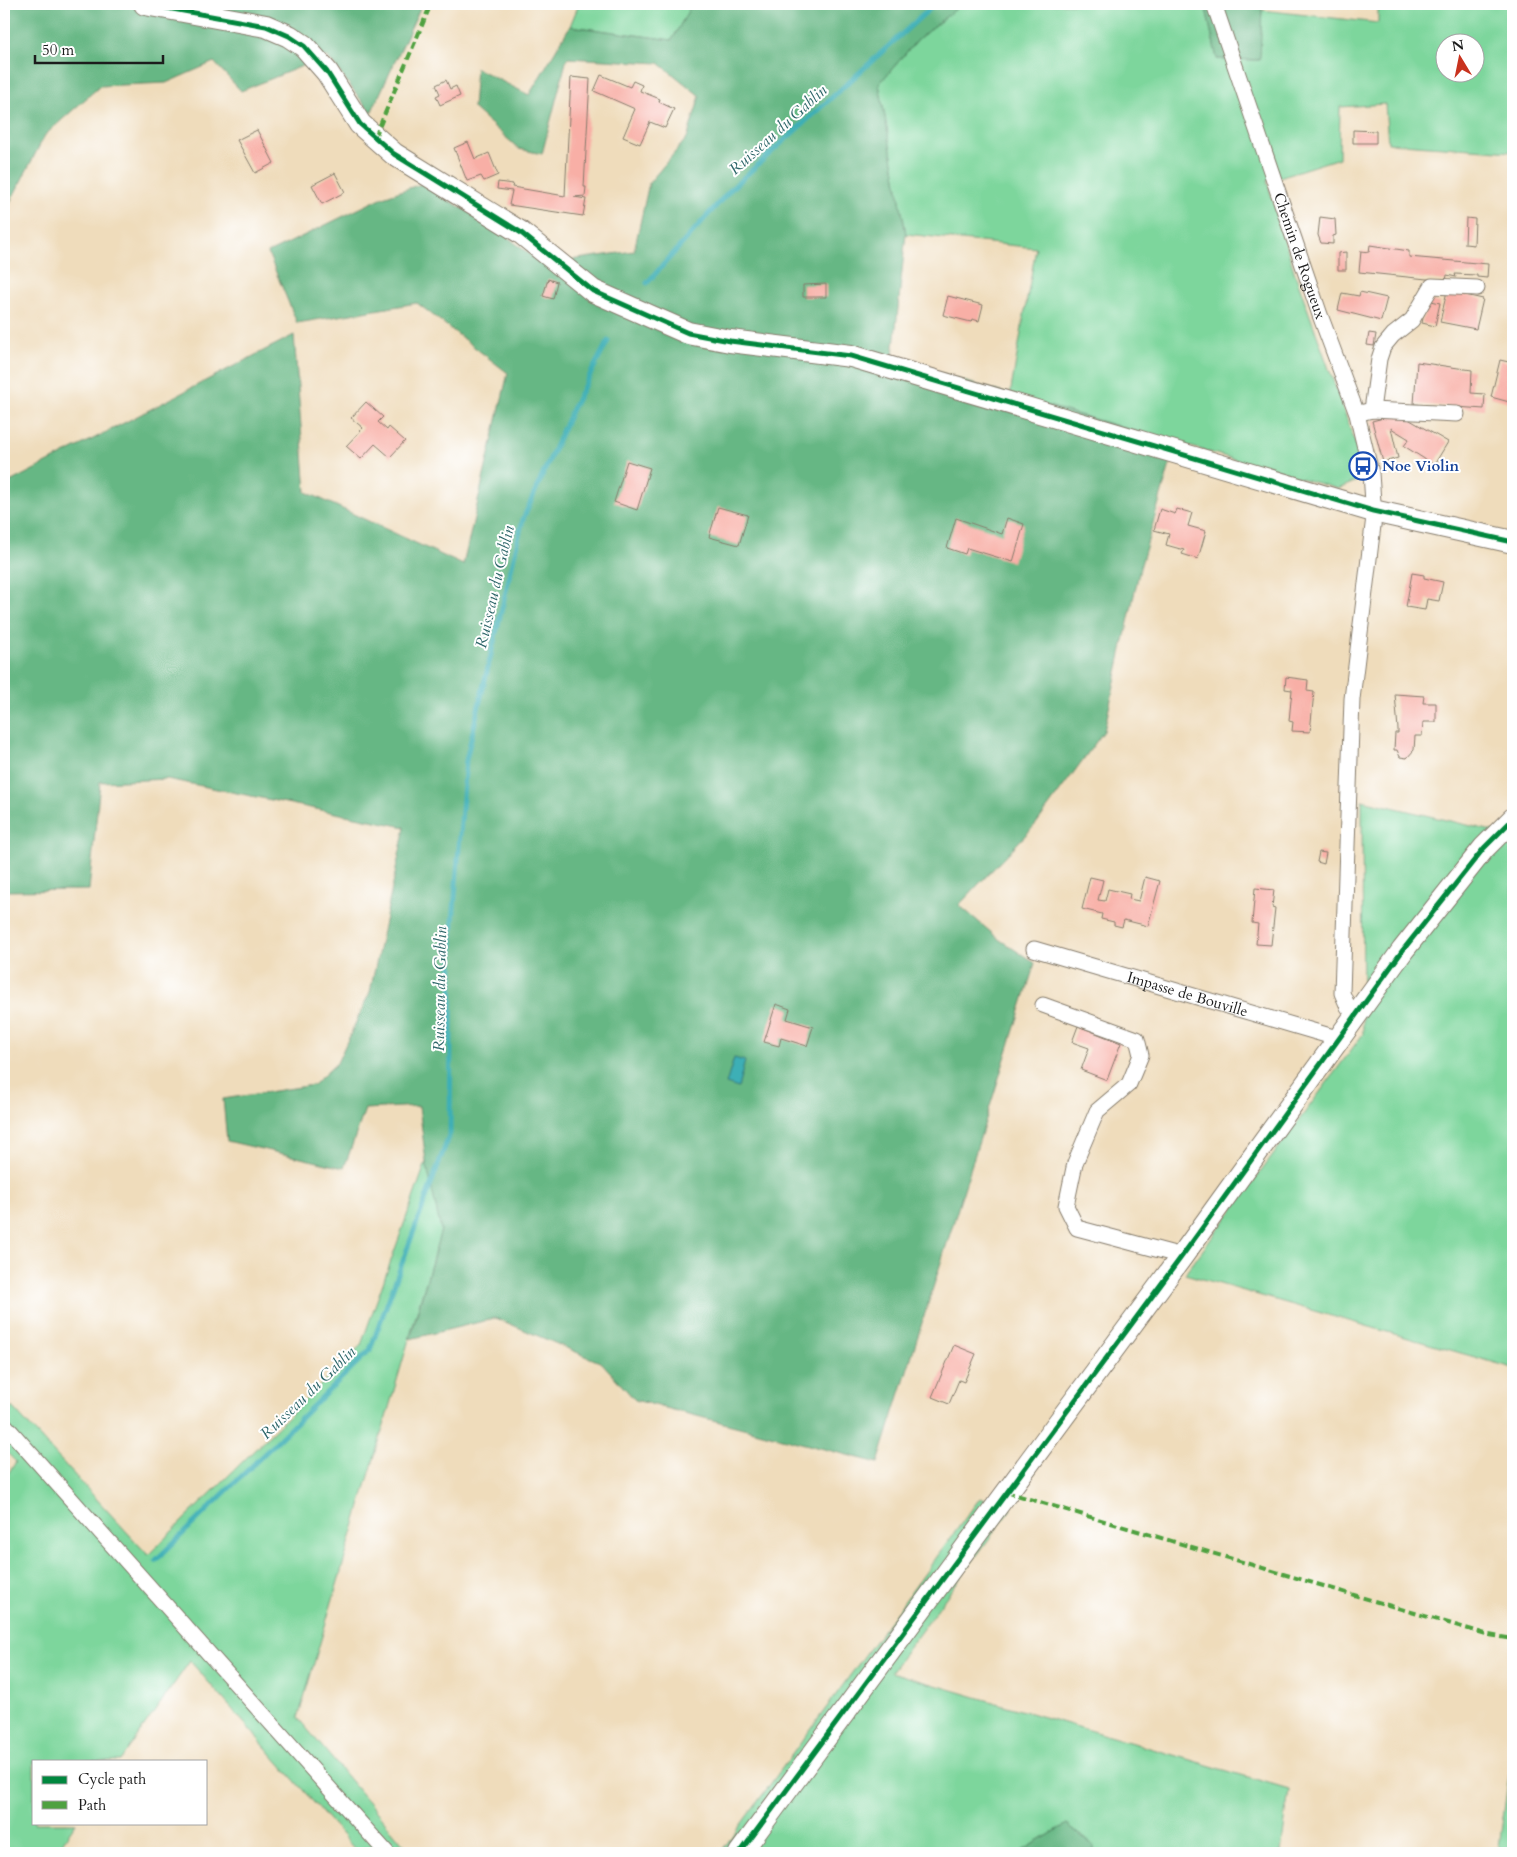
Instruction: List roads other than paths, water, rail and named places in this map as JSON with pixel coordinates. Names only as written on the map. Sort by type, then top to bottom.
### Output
[{"type":"street","points":[[145,4],[266,26],[289,36],[304,46],[327,72],[360,124],[394,154],[520,232],[593,291],[688,333],[730,341],[851,356],[1373,511],[1513,542]]},
{"type":"street","name":"Chemin de Rogueux","points":[[1214,4],[1320,315],[1365,412],[1373,511],[1352,699],[1342,993],[1348,1008],[1357,1015]]},
{"type":"street","points":[[1457,414],[1365,412],[1383,347],[1393,335],[1412,320],[1432,286],[1478,288]]},
{"type":"street","points":[[740,1853],[1182,1256],[1404,950],[1484,848],[1513,819]]},
{"type":"street","name":"Impasse de Bouville","points":[[1034,949],[1340,1038]]},
{"type":"street","points":[[1043,1005],[1137,1039],[1142,1055],[1129,1084],[1097,1112],[1075,1163],[1066,1206],[1077,1228],[1182,1256]]},
{"type":"street","points":[[4,1424],[387,1853]]},
{"type":"water","points":[[734,1058],[745,1061],[738,1088],[726,1084]]},
{"type":"waterway","name":"Ruisseau du Gablin","points":[[647,283],[732,188],[935,4]]},
{"type":"waterway","name":"Ruisseau du Gablin","points":[[156,1560],[370,1350],[450,1133],[452,934],[466,760],[523,519],[572,409],[608,341]]},
{"type":"place","name":"Noe Violin","points":[[1363,466]]}]
